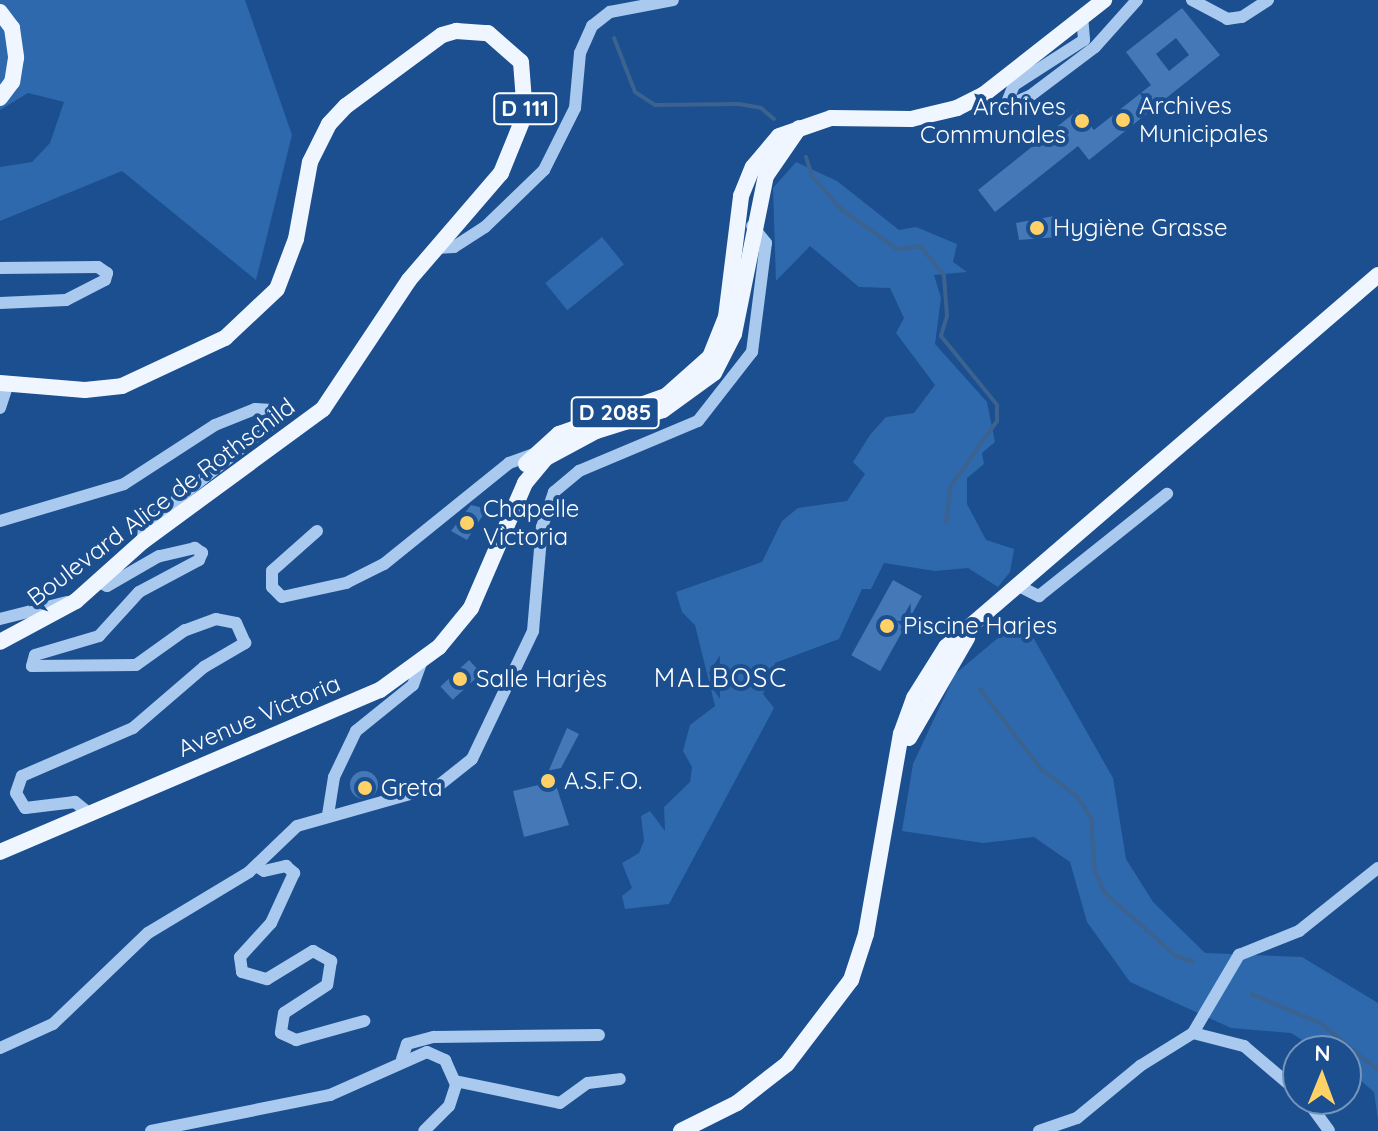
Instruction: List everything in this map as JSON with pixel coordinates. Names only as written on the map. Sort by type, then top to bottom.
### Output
[{"type":"main road","name":"D 2085","points":[[766,149],[799,128],[831,118],[911,119],[957,108],[983,95],[1104,0]]},
{"type":"main road","points":[[0,12],[12,28],[16,58],[12,82],[0,98]]},
{"type":"main road","name":"Boulevard Alice de Rothschild","points":[[0,642],[76,601],[143,541],[323,409],[435,248],[501,173],[525,114],[521,62],[502,41],[472,30],[442,35],[329,124],[310,162],[288,264],[277,289],[246,323],[122,386],[85,390],[4,383]]},
{"type":"main road","name":"D 2085","points":[[752,226],[772,162],[799,128]]},
{"type":"main road","points":[[734,245],[752,226],[747,212],[766,149]]},
{"type":"main road","name":"Avenue Victoria","points":[[491,566],[508,496],[536,453],[580,424],[666,396],[698,372],[721,338],[737,217],[746,180],[766,149]]},
{"type":"main road","name":"Avenue Victoria","points":[[0,852],[366,696],[421,663],[458,627],[491,566],[525,483],[546,458],[596,431],[663,410],[714,373],[734,334],[752,226]]},
{"type":"main road","points":[[681,1131],[737,1103],[787,1064],[851,980],[866,934],[901,750],[943,670],[992,608],[1378,275]]},
{"type":"street","points":[[435,248],[454,247],[485,227],[544,170],[575,108],[580,53],[592,26],[610,12],[673,0]]},
{"type":"street","points":[[1082,16],[1084,40],[1014,85],[1005,107],[1030,96],[1095,47],[1137,0]]},
{"type":"street","points":[[1192,0],[1227,19],[1242,17],[1268,0]]},
{"type":"street","points":[[0,1048],[53,1024],[148,933],[256,866],[289,831],[328,815],[438,786],[472,759],[533,631],[542,527],[554,492],[579,471],[698,421],[739,377],[752,352],[766,243],[752,226]]},
{"type":"street","points":[[0,268],[98,267],[107,273],[105,280],[66,300],[0,303]]},
{"type":"street","points":[[0,408],[4,383]]},
{"type":"street","points":[[0,521],[124,484],[215,425],[255,409],[273,410],[270,425],[144,526],[143,541]]},
{"type":"street","points":[[317,531],[272,571],[272,587],[282,597],[346,583],[384,564],[509,463],[536,453]]},
{"type":"street","points":[[1017,585],[1039,596],[1167,494]]},
{"type":"street","points":[[91,815],[81,803],[25,808],[16,793],[22,776],[133,728],[204,667],[245,643],[236,623],[216,619],[185,630],[136,665],[32,666],[35,655],[99,636],[139,592],[199,560],[202,553],[195,548],[159,556],[107,586],[98,581]]},
{"type":"street","points":[[0,619],[76,601]]},
{"type":"street","points":[[328,815],[334,777],[356,731],[413,685],[421,663]]},
{"type":"street","points":[[256,866],[264,871],[286,866],[294,873],[271,923],[240,957],[242,972],[267,979],[313,951],[331,961],[327,985],[284,1013],[281,1033],[296,1040],[364,1021]]},
{"type":"street","points":[[1039,1131],[1077,1118],[1140,1066],[1193,1033],[1239,955],[1299,931],[1378,868]]},
{"type":"street","points":[[1193,1033],[1244,1046],[1282,1078]]},
{"type":"street","points":[[402,1059],[407,1044],[434,1037],[599,1035]]},
{"type":"street","points":[[151,1131],[330,1095],[402,1059],[436,1055],[455,1081],[560,1103],[588,1083],[620,1079]]},
{"type":"street","points":[[424,1131],[449,1106],[455,1081]]},
{"type":"street","points":[[1321,1115],[1338,1131]]},
{"type":"shaded area","points":[[0,0],[245,0],[292,135],[256,280],[122,171],[0,221],[0,167],[32,162],[50,143],[64,102],[28,93],[0,110]]},
{"type":"shaded area","points":[[796,162],[837,181],[899,230],[916,227],[957,244],[953,262],[967,272],[934,275],[941,298],[935,344],[987,402],[995,442],[982,453],[984,464],[967,478],[967,504],[986,540],[1014,549],[1010,572],[998,587],[968,568],[935,571],[884,563],[871,589],[862,589],[839,639],[775,663],[763,694],[774,708],[669,904],[625,909],[622,896],[632,888],[622,863],[639,853],[644,841],[641,816],[650,811],[665,831],[664,807],[690,782],[692,767],[683,751],[690,725],[715,706],[695,625],[682,612],[676,592],[762,562],[782,521],[798,508],[847,501],[865,474],[853,462],[870,435],[886,417],[914,413],[935,385],[896,333],[904,318],[890,288],[859,287],[810,246],[776,281],[773,188]]},
{"type":"shaded area","points":[[602,237],[624,264],[567,310],[545,283]]},
{"type":"shaded area","points":[[1022,618],[1113,778],[1126,859],[1153,902],[1205,953],[1302,957],[1378,1003],[1378,1120],[1374,1092],[1362,1082],[1362,1035],[1294,1035],[1231,1028],[1130,982],[1087,922],[1070,862],[1034,837],[983,843],[902,831],[913,764],[955,674]]},
{"type":"building","name":"Archives Municipales","points":[[1182,8],[1220,55],[1089,160],[1078,146],[995,212],[978,190],[1078,110],[1094,130],[1151,85],[1126,52]],"holes":[[[1176,38],[1189,55],[1169,71],[1156,54]]]},
{"type":"building","name":"Hygiène Grasse","points":[[1054,216],[1058,237],[1019,240],[1016,223]]},
{"type":"building","name":"Chapelle Victoria","points":[[471,505],[483,508],[483,515],[467,540],[451,531]]},
{"type":"building","name":"Piscine Harjes","points":[[893,580],[922,596],[880,671],[851,655]]},
{"type":"building","name":"Salle Harjès","points":[[469,660],[481,673],[453,700],[440,687]]},
{"type":"building","name":"A.S.F.O.","points":[[567,728],[579,734],[561,768],[551,770],[569,825],[524,837],[513,791],[543,784]]},
{"type":"building","name":"Greta","points":[[364,771],[374,775],[378,785],[374,795],[364,799],[354,795],[350,785],[354,775]]},
{"type":"waterway","points":[[614,38],[635,92],[655,105],[739,104],[761,108],[774,119]]},
{"type":"waterway","points":[[806,157],[812,176],[841,209],[897,249],[920,246],[944,276],[947,316],[941,336],[997,405],[997,421],[950,487],[946,523]]},
{"type":"waterway","points":[[980,689],[1041,769],[1077,796],[1091,818],[1095,872],[1105,893],[1176,956],[1193,962]]},
{"type":"waterway","points":[[1251,994],[1320,1023],[1378,1070]]},
{"type":"place","name":"Archives Municipales","points":[[1123,120]]},
{"type":"place","name":"Archives Communales","points":[[1082,121]]},
{"type":"place","name":"Hygiène Grasse","points":[[1037,228]]},
{"type":"place","name":"Chapelle Victoria","points":[[467,523]]},
{"type":"place","name":"Piscine Harjes","points":[[887,626]]},
{"type":"place","name":"Salle Harjès","points":[[460,679]]},
{"type":"place","name":"A.S.F.O.","points":[[548,781]]},
{"type":"place","name":"Greta","points":[[365,788]]},
{"type":"district","name":"MALBOSC","points":[[721,678]]}]
